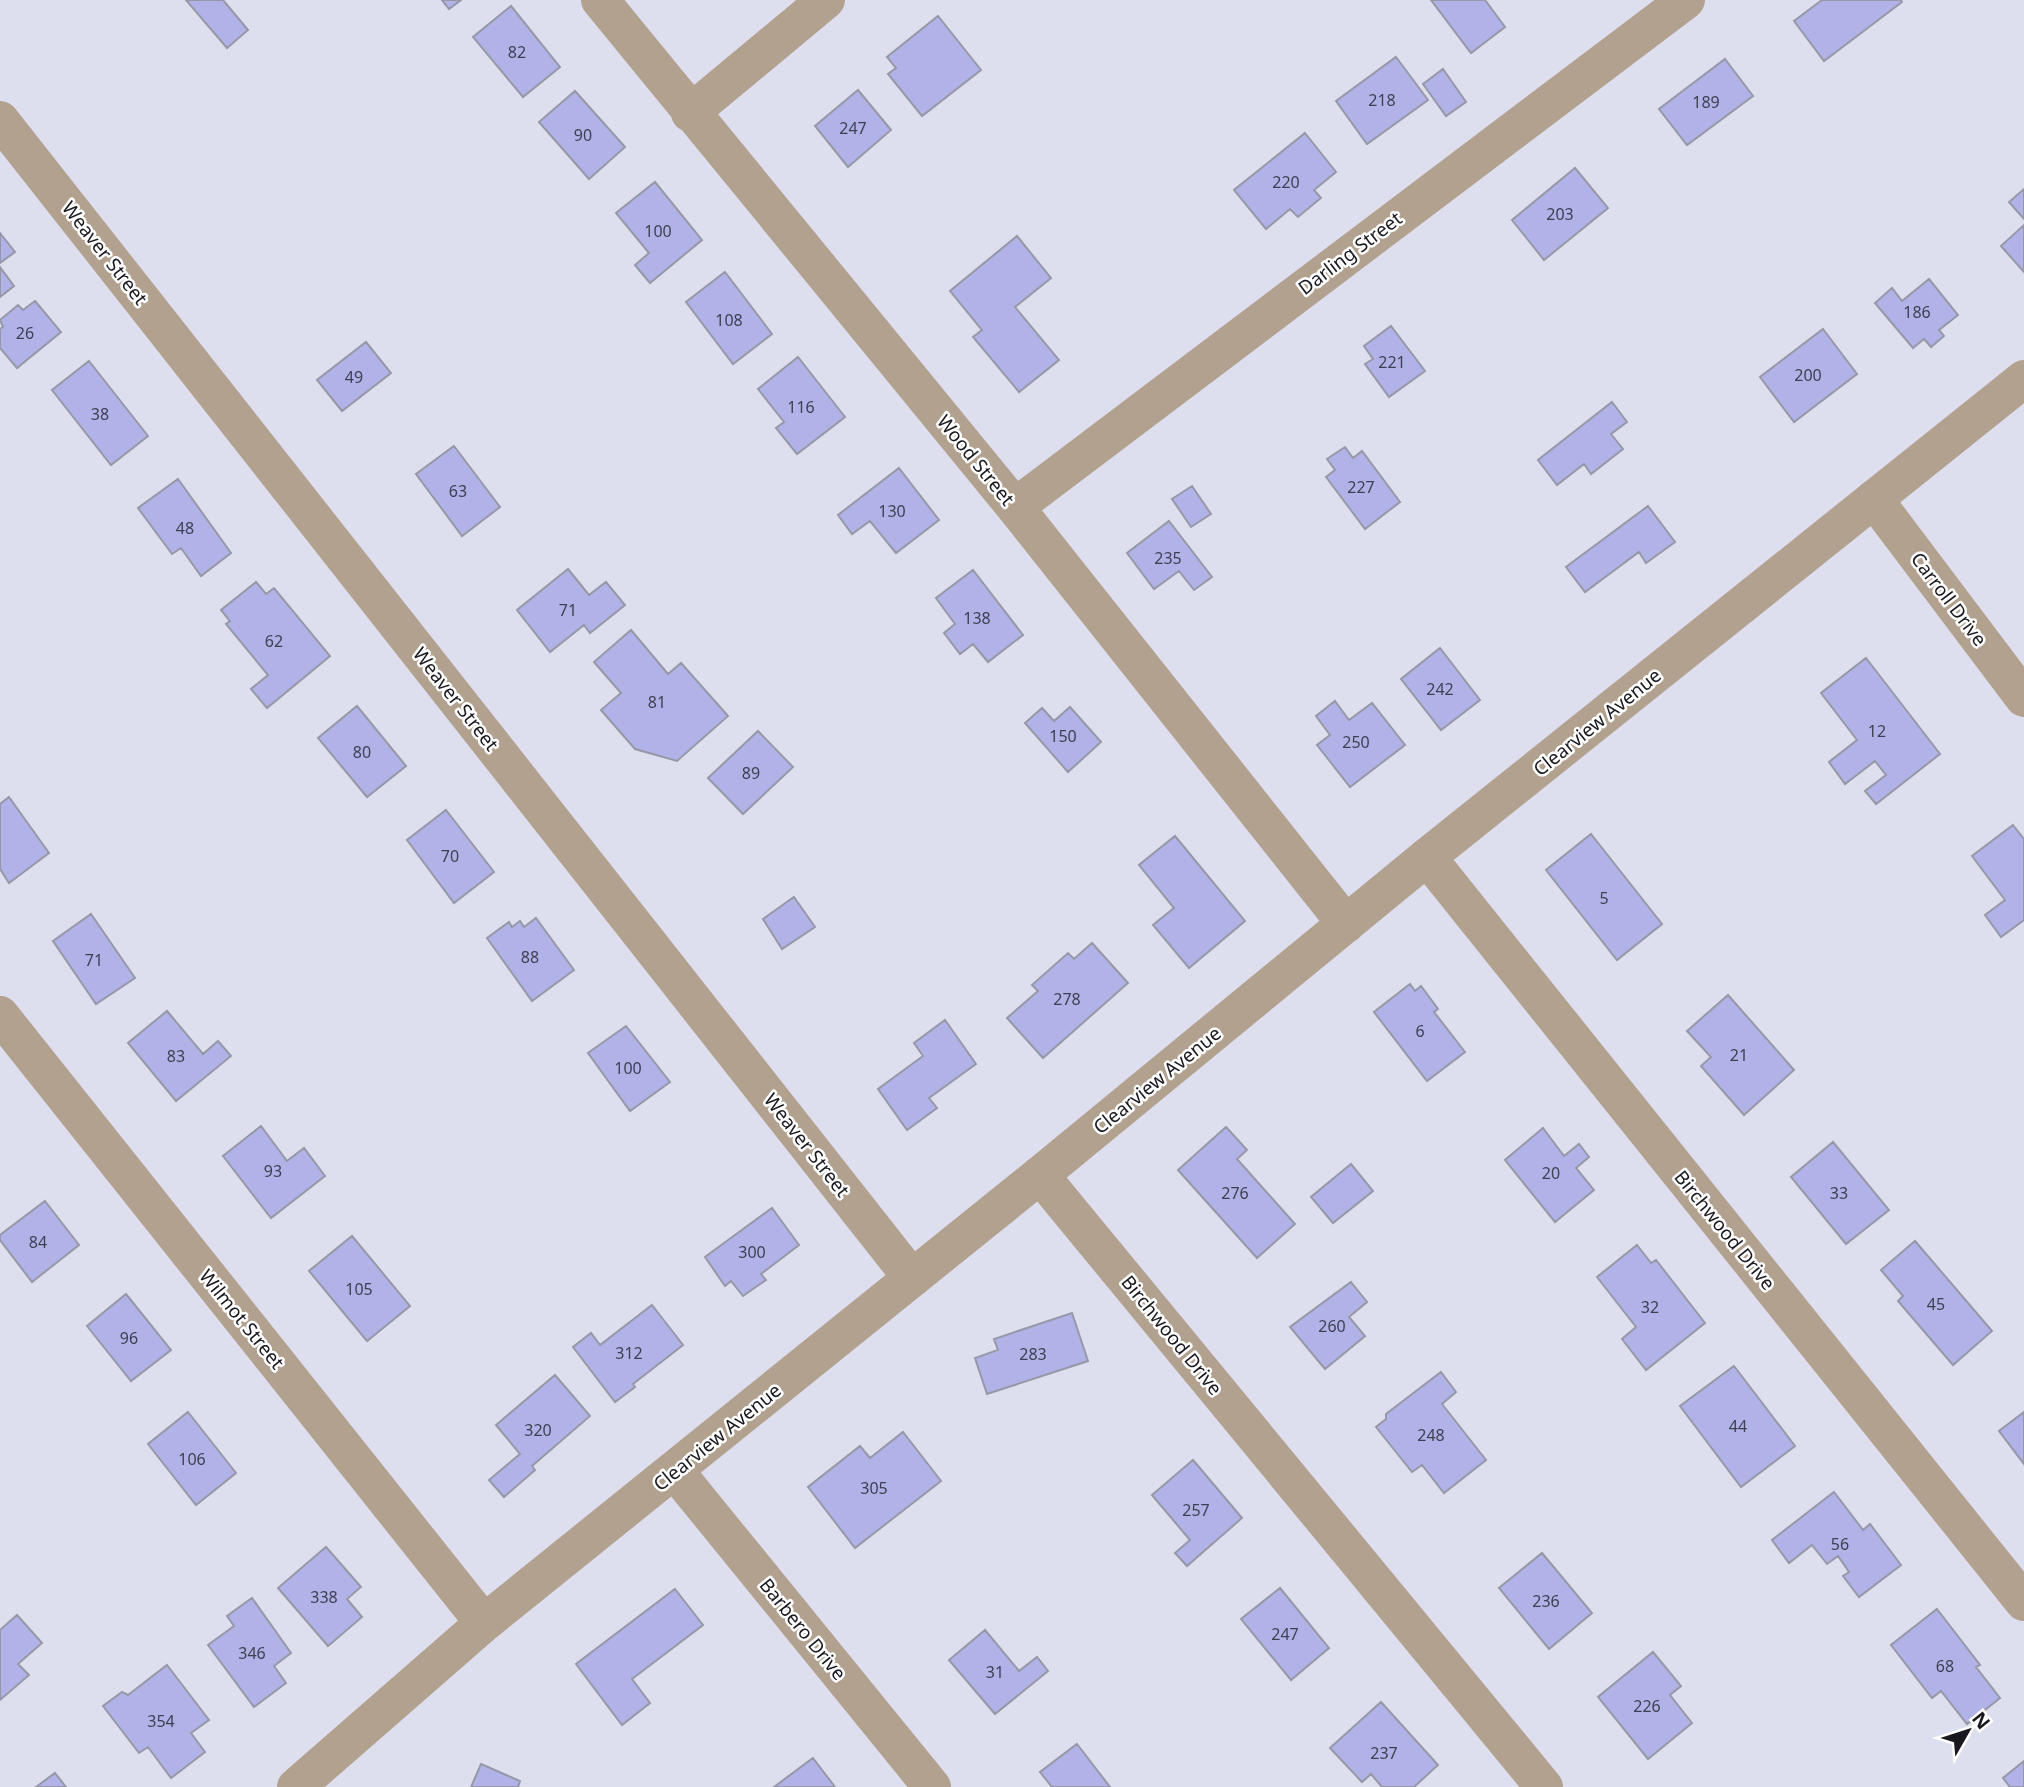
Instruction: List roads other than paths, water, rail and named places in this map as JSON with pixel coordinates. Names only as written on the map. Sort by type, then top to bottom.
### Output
[{"type":"street","name":"Wood Street","points":[[600,0],[1014,507],[1346,924]]},
{"type":"street","points":[[690,113],[826,0]]},
{"type":"street","name":"Darling Street","points":[[1014,507],[1686,0]]},
{"type":"street","name":"Weaver Street","points":[[0,120],[912,1278]]},
{"type":"street","name":"Clearview Avenue","points":[[296,1787],[484,1623],[1040,1175],[1427,858],[2024,379]]},
{"type":"street","name":"Carroll Drive","points":[[1874,499],[2024,698]]},
{"type":"street","name":"Birchwood Drive","points":[[1427,858],[2024,1602]]},
{"type":"street","name":"Wilmot Street","points":[[0,1015],[484,1623]]},
{"type":"street","name":"Birchwood Drive","points":[[1040,1175],[1544,1787]]},
{"type":"street","name":"Barbero Drive","points":[[675,1471],[932,1787]]}]
